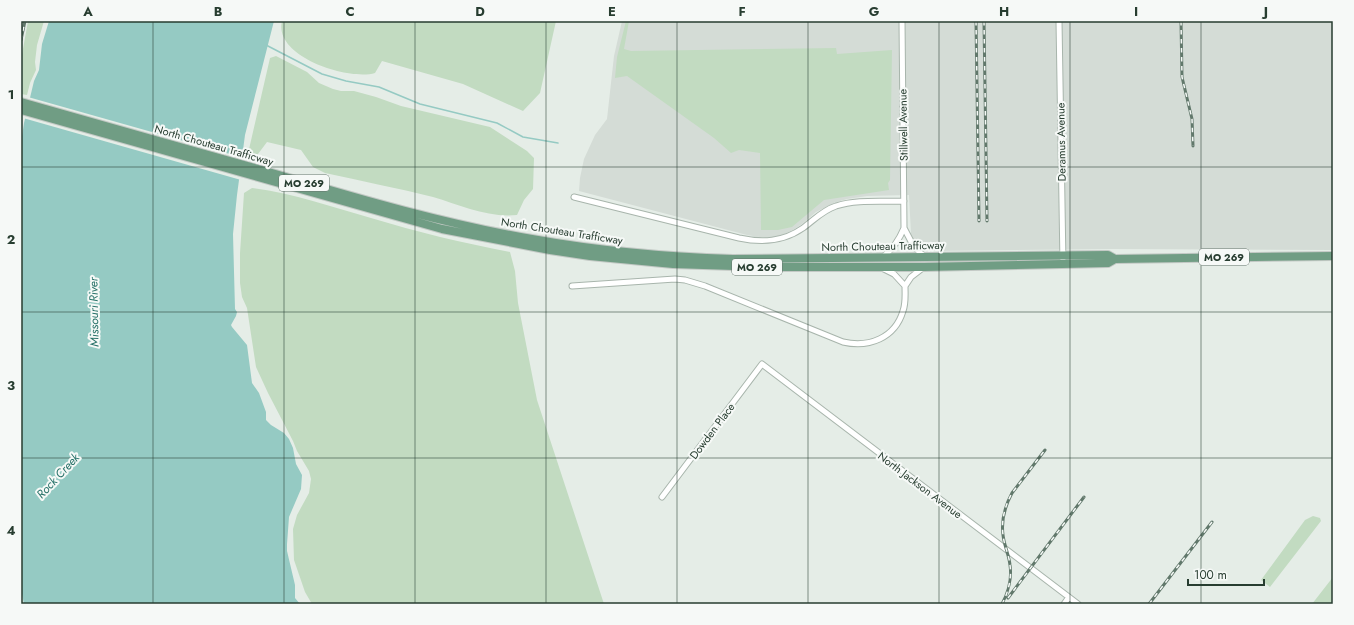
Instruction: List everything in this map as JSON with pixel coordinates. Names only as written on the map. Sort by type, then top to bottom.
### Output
[{"type":"main road","name":"North Chouteau Trafficway","points":[[21,102],[443,221],[591,252],[733,259],[797,259],[884,256],[1108,255],[1115,259]]},
{"type":"main road","name":"North Chouteau Trafficway","points":[[21,110],[442,229],[494,240],[673,264],[767,267],[924,267],[1108,263],[1115,259],[1333,256]]},
{"type":"street","name":"Stillwell Avenue","points":[[884,256],[899,240],[904,228],[902,21]]},
{"type":"street","name":"Deramus Avenue","points":[[1059,21],[1063,264]]},
{"type":"street","points":[[574,197],[739,238],[762,241],[778,240],[791,235],[823,212],[836,206],[854,203],[904,201]]},
{"type":"street","name":"Stillwell Avenue","points":[[904,228],[914,247],[924,256]]},
{"type":"street","name":"North Chouteau Trafficway","points":[[878,266],[894,274],[905,286]]},
{"type":"street","points":[[572,286],[676,279],[685,280],[705,286],[843,342],[862,344],[879,340],[894,328],[900,320],[905,303],[905,286],[911,277],[924,267]]},
{"type":"street","name":"Dowden Place","points":[[662,497],[762,364]]},
{"type":"street","name":"North Jackson Avenue","points":[[762,364],[1078,604]]},
{"type":"street","points":[[1064,604],[1069,597]]},
{"type":"shaded area","points":[[622,21],[1333,21],[1333,250],[1113,249],[930,251],[915,242],[911,234],[909,195],[867,196],[847,199],[834,203],[816,212],[793,230],[780,236],[766,238],[747,235],[579,191],[584,159],[595,135],[607,119],[614,56]]},
{"type":"green space","points":[[28,21],[44,21],[37,45],[35,62],[36,70],[30,83],[27,95],[21,94],[21,60]]},
{"type":"green space","points":[[282,21],[556,21],[540,93],[523,111],[463,84],[382,61],[375,73],[363,75],[332,70],[315,64],[289,45],[282,34]]},
{"type":"green space","points":[[626,21],[629,21],[624,49],[631,51],[836,48],[837,54],[892,50],[889,190],[824,200],[792,227],[778,230],[761,230],[760,153],[739,150],[731,153],[714,138],[627,76],[615,78],[617,57]]},
{"type":"green space","points":[[276,56],[307,72],[319,83],[333,89],[341,91],[354,91],[401,106],[490,127],[527,151],[534,158],[533,189],[524,200],[517,215],[495,215],[433,197],[325,173],[313,167],[301,150],[267,142],[258,154],[256,160],[247,158],[270,58]]},
{"type":"green space","points":[[252,188],[297,197],[423,233],[510,252],[515,271],[518,303],[537,400],[604,604],[312,604],[305,592],[294,560],[293,529],[297,515],[309,493],[311,479],[309,471],[297,451],[256,367],[247,308],[242,297],[240,283],[240,253],[244,193]]},
{"type":"green space","points":[[1313,516],[1320,518],[1321,521],[1270,587],[1261,580],[1305,520]]},
{"type":"green space","points":[[1333,577],[1333,604],[1312,604]]},
{"type":"water","points":[[49,21],[274,21],[245,135],[233,234],[235,309],[237,312],[231,325],[247,345],[252,383],[259,393],[266,412],[266,420],[284,433],[289,439],[293,448],[296,464],[302,475],[301,489],[289,517],[287,544],[287,551],[295,585],[295,598],[300,604],[24,604],[21,589],[21,143],[34,81],[39,70],[42,44]]},
{"type":"pier","points":[[28,97],[244,158],[241,180],[23,118]]},
{"type":"waterway","points":[[266,45],[322,74],[346,81],[379,87],[420,104],[497,123],[523,137],[558,143]]},
{"type":"railway","points":[[21,40],[25,21]]},
{"type":"railway","points":[[976,21],[979,221]]},
{"type":"railway","points":[[984,21],[987,221]]},
{"type":"railway","points":[[1181,21],[1182,77],[1192,119],[1193,146]]},
{"type":"railway","points":[[1002,604],[1008,590],[1010,580],[1009,561],[1003,529],[1003,519],[1007,503],[1012,493],[1045,450]]},
{"type":"railway","points":[[1008,598],[1084,497]]},
{"type":"railway","points":[[1149,604],[1212,522]]},
{"type":"water label","name":"Missouri River","points":[[94,312]]},
{"type":"water label","name":"Rock Creek","points":[[58,476]]}]
